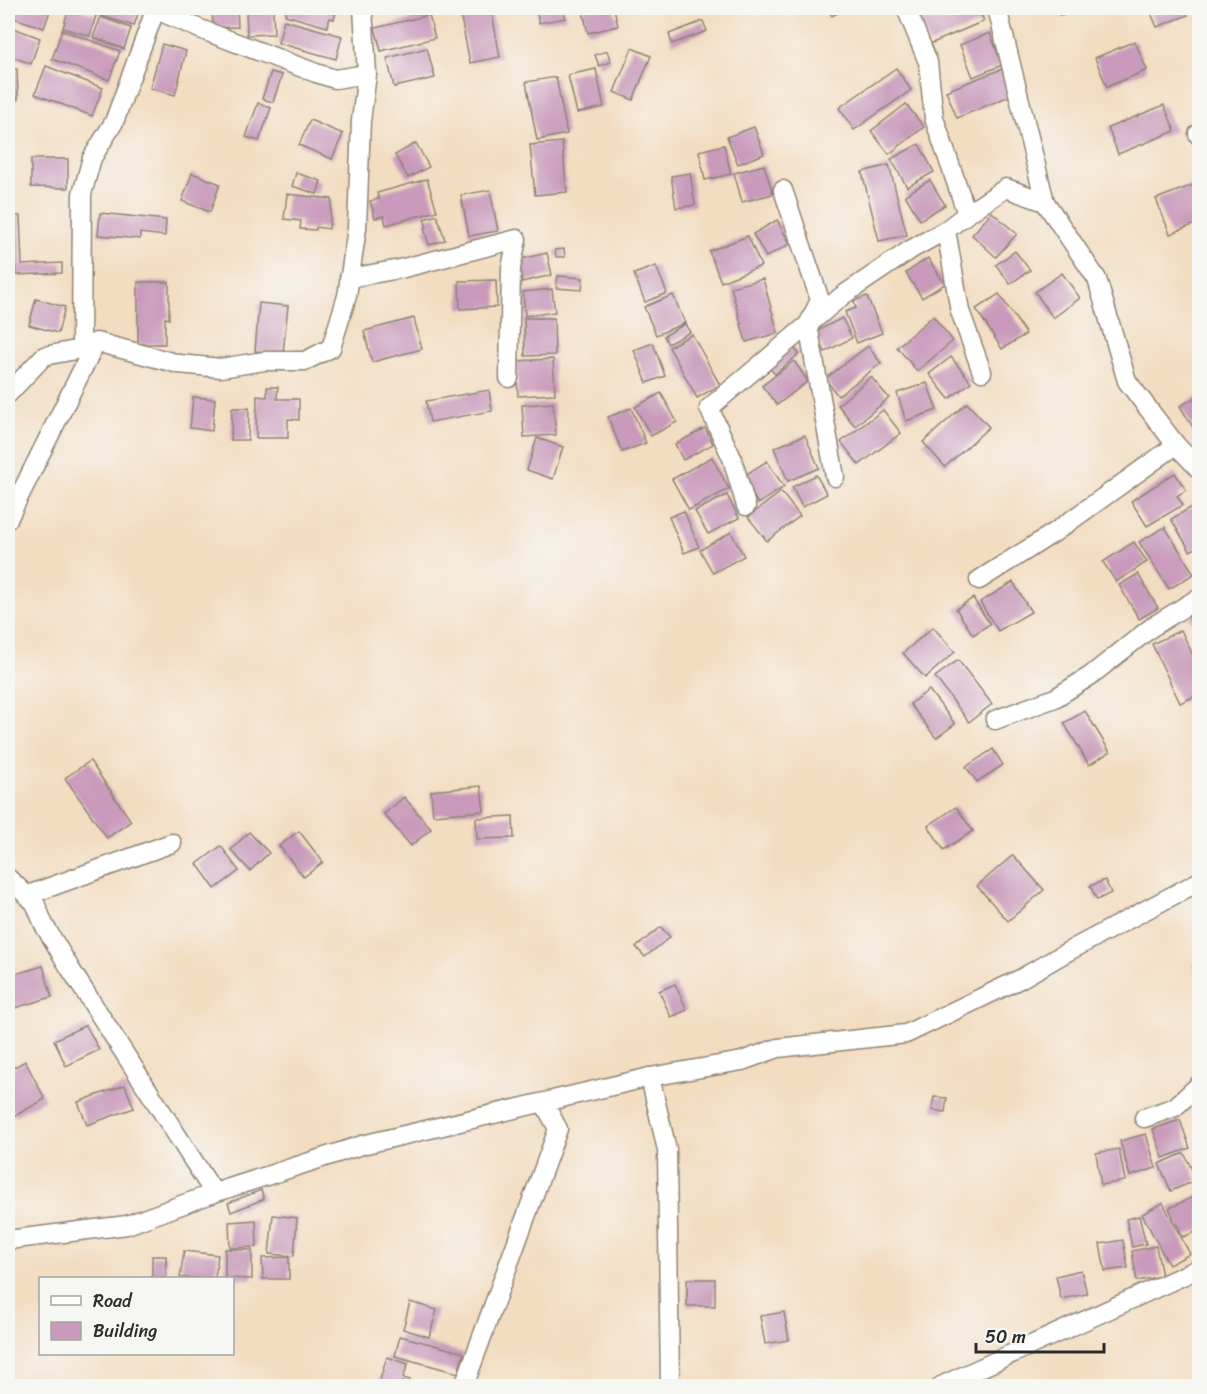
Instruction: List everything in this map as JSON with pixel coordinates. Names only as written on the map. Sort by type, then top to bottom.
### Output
[{"type":"street","points":[[8,519],[88,345],[82,194],[92,158],[114,122],[154,8],[200,29],[325,76],[335,79],[367,74]]},
{"type":"street","points":[[8,394],[44,356],[88,345],[178,364],[221,368],[264,361],[304,362],[331,348],[347,296],[357,228],[361,121],[367,74],[363,8]]},
{"type":"street","points":[[906,8],[928,62],[934,118],[967,214]]},
{"type":"street","points":[[997,8],[1045,202],[1097,279],[1127,381],[1176,445],[1200,470]]},
{"type":"street","points":[[746,506],[732,458],[709,408],[852,290],[910,250],[946,230],[1006,188],[1045,202]]},
{"type":"street","points":[[783,190],[819,300],[808,325],[835,477]]},
{"type":"street","points":[[946,230],[960,311],[982,372]]},
{"type":"street","points":[[350,279],[400,269],[517,238],[511,268],[509,378]]},
{"type":"street","points":[[979,580],[1055,532],[1176,445]]},
{"type":"street","points":[[995,720],[1055,698],[1090,675],[1152,627],[1200,597]]},
{"type":"street","points":[[28,896],[172,843]]},
{"type":"street","points":[[8,878],[37,907],[44,925],[71,970],[214,1193]]},
{"type":"street","points":[[8,1240],[128,1225],[214,1193],[362,1145],[650,1077],[742,1061],[778,1048],[906,1034],[1020,979],[1200,881]]},
{"type":"street","points":[[650,1077],[667,1150],[670,1386]]},
{"type":"street","points":[[1144,1118],[1175,1107],[1200,1084]]},
{"type":"street","points":[[464,1386],[558,1129],[544,1103]]},
{"type":"street","points":[[941,1386],[1200,1268]]},
{"type":"building","points":[[8,8],[51,8],[44,28],[8,16]]},
{"type":"building","points":[[69,8],[83,8],[82,10],[96,15],[90,36],[63,28]]},
{"type":"building","points":[[98,8],[120,8],[138,14],[134,26],[96,14]]},
{"type":"building","points":[[212,8],[237,8],[238,27],[213,28]]},
{"type":"building","points":[[246,8],[273,8],[274,34],[247,35]]},
{"type":"building","points":[[287,8],[337,8],[334,19],[330,18],[327,27],[285,15]]},
{"type":"building","points":[[459,8],[491,8],[500,57],[470,63]]},
{"type":"building","points":[[536,8],[563,8],[566,18],[539,23]]},
{"type":"building","points":[[582,8],[614,8],[618,26],[588,33]]},
{"type":"building","points":[[663,8],[687,8],[687,9],[664,13]]},
{"type":"building","points":[[827,8],[845,8],[832,16]]},
{"type":"building","points":[[938,8],[978,8],[984,21],[930,44],[918,16]]},
{"type":"building","points":[[1058,8],[1080,8],[1081,12],[1059,15]]},
{"type":"building","points":[[1149,8],[1185,8],[1188,15],[1157,27]]},
{"type":"building","points":[[429,15],[435,38],[381,51],[375,28]]},
{"type":"building","points":[[101,17],[131,28],[124,49],[93,37]]},
{"type":"building","points":[[284,20],[342,36],[336,59],[278,43]]},
{"type":"building","points":[[703,21],[707,31],[672,44],[669,34]]},
{"type":"building","points":[[8,26],[40,38],[31,64],[8,55]]},
{"type":"building","points":[[62,30],[120,51],[109,80],[52,59]]},
{"type":"building","points":[[990,33],[1002,65],[973,77],[960,45]]},
{"type":"building","points":[[1135,41],[1147,70],[1107,87],[1095,58]]},
{"type":"building","points":[[162,44],[186,51],[175,95],[150,88]]},
{"type":"building","points":[[427,48],[435,78],[394,87],[387,58]]},
{"type":"building","points":[[632,48],[651,56],[633,100],[614,92]]},
{"type":"building","points":[[607,51],[611,62],[599,66],[595,55]]},
{"type":"building","points":[[46,66],[103,88],[92,116],[35,94]]},
{"type":"building","points":[[896,68],[911,90],[854,130],[839,108]]},
{"type":"building","points":[[8,69],[17,69],[18,99],[8,100]]},
{"type":"building","points":[[596,69],[604,107],[577,113],[568,75]]},
{"type":"building","points":[[1002,69],[1012,95],[957,118],[946,91]]},
{"type":"building","points":[[271,72],[282,75],[273,102],[262,99]]},
{"type":"building","points":[[556,77],[567,134],[537,140],[526,82]]},
{"type":"building","points":[[258,103],[271,108],[259,141],[246,137]]},
{"type":"building","points":[[906,104],[924,127],[889,154],[871,131]]},
{"type":"building","points":[[1164,105],[1175,131],[1118,154],[1108,128]]},
{"type":"building","points":[[310,120],[343,134],[332,159],[299,145]]},
{"type":"building","points":[[754,127],[764,154],[738,164],[727,137]]},
{"type":"building","points":[[562,142],[567,192],[535,195],[530,145]]},
{"type":"building","points":[[416,143],[429,167],[408,178],[395,155]]},
{"type":"building","points":[[919,144],[934,172],[907,187],[891,159]]},
{"type":"building","points":[[724,145],[731,174],[705,180],[699,151]]},
{"type":"building","points":[[31,159],[68,159],[68,188],[31,187]]},
{"type":"building","points":[[764,165],[773,194],[742,202],[734,173]]},
{"type":"building","points":[[889,165],[907,235],[879,241],[862,172]]},
{"type":"building","points":[[192,173],[220,184],[210,212],[182,201]]},
{"type":"building","points":[[296,173],[321,181],[317,194],[292,186]]},
{"type":"building","points":[[690,173],[695,205],[676,208],[671,176]]},
{"type":"building","points":[[427,179],[437,211],[386,225],[384,216],[375,218],[370,201],[379,199],[377,193]]},
{"type":"building","points":[[930,180],[945,205],[920,220],[905,195]]},
{"type":"building","points":[[1193,185],[1200,201],[1200,222],[1170,234],[1156,199]]},
{"type":"building","points":[[490,190],[498,231],[469,236],[461,195]]},
{"type":"building","points":[[287,194],[332,199],[329,229],[316,227],[316,230],[300,229],[301,221],[284,219]]},
{"type":"building","points":[[992,212],[1017,234],[996,257],[972,235]]},
{"type":"building","points":[[100,213],[166,220],[165,236],[140,233],[140,239],[98,235]]},
{"type":"building","points":[[437,215],[445,240],[429,245],[424,219]]},
{"type":"building","points":[[8,216],[20,216],[22,265],[62,263],[62,273],[16,275],[15,265],[8,265]]},
{"type":"building","points":[[777,220],[790,244],[766,257],[753,234]]},
{"type":"building","points":[[748,236],[761,266],[721,282],[709,251]]},
{"type":"building","points":[[564,249],[565,257],[556,257],[555,250]]},
{"type":"building","points":[[1015,251],[1030,270],[1010,284],[996,265]]},
{"type":"building","points":[[547,253],[552,275],[522,282],[517,260]]},
{"type":"building","points":[[928,258],[945,284],[922,298],[906,273]]},
{"type":"building","points":[[656,266],[667,293],[645,302],[634,274]]},
{"type":"building","points":[[1062,273],[1080,298],[1053,318],[1035,292]]},
{"type":"building","points":[[558,276],[583,278],[582,290],[556,288]]},
{"type":"building","points":[[763,279],[778,333],[746,342],[731,287]]},
{"type":"building","points":[[496,280],[497,307],[460,309],[459,281]]},
{"type":"building","points":[[138,282],[169,282],[169,319],[165,318],[165,344],[138,344]]},
{"type":"building","points":[[552,289],[555,312],[525,316],[523,292]]},
{"type":"building","points":[[999,294],[1026,334],[1002,349],[976,309]]},
{"type":"building","points":[[673,295],[685,323],[656,335],[644,307]]},
{"type":"building","points":[[867,296],[882,333],[857,343],[845,312],[856,308],[854,301]]},
{"type":"building","points":[[36,299],[65,307],[58,333],[29,325]]},
{"type":"building","points":[[259,303],[288,306],[283,353],[255,351]]},
{"type":"building","points":[[933,316],[953,341],[917,371],[897,347]]},
{"type":"building","points":[[414,318],[422,349],[372,362],[364,331]]},
{"type":"building","points":[[524,318],[554,318],[555,355],[525,356]]},
{"type":"building","points":[[842,318],[852,338],[825,352],[815,332]]},
{"type":"building","points":[[685,324],[690,332],[668,344],[664,336]]},
{"type":"building","points":[[692,334],[720,385],[697,398],[669,347]]},
{"type":"building","points":[[653,343],[665,376],[647,383],[634,350]]},
{"type":"building","points":[[793,346],[799,354],[775,374],[768,367]]},
{"type":"building","points":[[868,346],[881,363],[838,396],[825,379]]},
{"type":"building","points":[[951,357],[971,382],[949,399],[929,374]]},
{"type":"building","points":[[553,359],[555,394],[518,396],[516,361]]},
{"type":"building","points":[[794,361],[808,381],[777,405],[762,386]]},
{"type":"building","points":[[871,377],[889,398],[855,426],[838,405]]},
{"type":"building","points":[[927,383],[937,410],[906,421],[897,393]]},
{"type":"building","points":[[267,387],[278,387],[277,399],[299,399],[299,420],[288,419],[288,438],[256,438],[257,396],[267,397]]},
{"type":"building","points":[[489,390],[492,411],[430,422],[426,401]]},
{"type":"building","points":[[661,393],[677,422],[651,436],[635,407]]},
{"type":"building","points":[[1198,396],[1200,398],[1200,439],[1180,406]]},
{"type":"building","points":[[193,397],[215,399],[212,431],[190,428]]},
{"type":"building","points":[[553,403],[556,435],[524,437],[522,405]]},
{"type":"building","points":[[967,403],[989,427],[945,467],[923,442]]},
{"type":"building","points":[[232,408],[249,408],[248,440],[231,440]]},
{"type":"building","points":[[631,408],[646,443],[622,452],[608,417]]},
{"type":"building","points":[[883,410],[901,433],[859,465],[841,442]]},
{"type":"building","points":[[705,428],[713,444],[683,460],[675,444]]},
{"type":"building","points":[[805,435],[819,468],[788,481],[774,448]]},
{"type":"building","points":[[537,438],[563,447],[553,479],[527,470]]},
{"type":"building","points":[[712,457],[729,489],[689,510],[672,479]]},
{"type":"building","points":[[767,461],[784,487],[758,504],[742,477]]},
{"type":"building","points":[[1175,473],[1186,490],[1177,496],[1183,505],[1147,526],[1131,501]]},
{"type":"building","points":[[816,475],[827,494],[802,507],[792,487]]},
{"type":"building","points":[[781,492],[800,516],[767,541],[748,517]]},
{"type":"building","points":[[727,495],[739,518],[708,534],[695,511]]},
{"type":"building","points":[[1197,504],[1200,509],[1200,546],[1190,551],[1171,519]]},
{"type":"building","points":[[684,511],[699,547],[684,553],[669,517]]},
{"type":"building","points":[[1165,527],[1194,574],[1169,589],[1139,542]]},
{"type":"building","points":[[731,532],[744,556],[713,573],[700,550]]},
{"type":"building","points":[[1134,542],[1147,562],[1116,582],[1103,562]]},
{"type":"building","points":[[1138,574],[1158,608],[1139,619],[1119,585]]},
{"type":"building","points":[[1013,582],[1031,612],[998,631],[980,602]]},
{"type":"building","points":[[973,598],[990,624],[973,635],[956,609]]},
{"type":"building","points":[[1200,609],[1200,633],[1189,617]]},
{"type":"building","points":[[933,627],[955,652],[925,678],[903,653]]},
{"type":"building","points":[[1181,630],[1200,670],[1200,694],[1180,703],[1152,644]]},
{"type":"building","points":[[958,660],[992,704],[969,722],[935,677]]},
{"type":"building","points":[[929,690],[955,724],[936,738],[910,704]]},
{"type":"building","points":[[1085,711],[1110,752],[1089,765],[1064,723]]},
{"type":"building","points":[[993,749],[1003,765],[977,782],[966,767]]},
{"type":"building","points":[[90,761],[131,821],[107,838],[65,778]]},
{"type":"building","points":[[481,786],[484,811],[433,815],[431,791]]},
{"type":"building","points":[[404,797],[431,829],[411,846],[384,814]]},
{"type":"building","points":[[956,807],[973,831],[944,850],[928,826]]},
{"type":"building","points":[[513,816],[514,838],[477,839],[476,818]]},
{"type":"building","points":[[299,831],[323,862],[304,877],[279,846]]},
{"type":"building","points":[[249,832],[269,853],[250,871],[231,850]]},
{"type":"building","points":[[221,846],[239,871],[215,889],[197,864]]},
{"type":"building","points":[[1013,855],[1044,890],[1008,921],[977,886]]},
{"type":"building","points":[[1105,880],[1111,893],[1097,900],[1090,886]]},
{"type":"building","points":[[661,927],[670,937],[645,957],[636,947]]},
{"type":"building","points":[[1200,963],[1200,982],[1199,982],[1194,964]]},
{"type":"building","points":[[43,966],[52,997],[8,1010],[8,976]]},
{"type":"building","points":[[675,984],[687,1010],[671,1017],[659,991]]},
{"type":"building","points":[[86,1025],[99,1050],[66,1066],[54,1040]]},
{"type":"building","points":[[25,1061],[45,1099],[15,1116],[8,1106],[8,1071]]},
{"type":"building","points":[[125,1085],[134,1108],[87,1125],[78,1102]]},
{"type":"building","points":[[934,1097],[947,1098],[945,1112],[932,1110]]},
{"type":"building","points":[[1180,1120],[1190,1148],[1163,1158],[1153,1129]]},
{"type":"building","points":[[1146,1134],[1156,1168],[1130,1176],[1120,1141]]},
{"type":"building","points":[[1119,1149],[1125,1181],[1101,1185],[1096,1153]]},
{"type":"building","points":[[1184,1153],[1197,1180],[1171,1191],[1159,1164]]},
{"type":"building","points":[[261,1190],[264,1199],[231,1212],[228,1203]]},
{"type":"building","points":[[1200,1194],[1200,1230],[1183,1237],[1169,1208]]},
{"type":"building","points":[[1163,1203],[1190,1254],[1169,1265],[1142,1214]]},
{"type":"building","points":[[273,1215],[297,1218],[294,1256],[269,1254]]},
{"type":"building","points":[[1139,1216],[1146,1244],[1132,1247],[1126,1219]]},
{"type":"building","points":[[256,1220],[257,1247],[230,1248],[229,1222]]},
{"type":"building","points":[[1123,1240],[1128,1268],[1105,1271],[1100,1244]]},
{"type":"building","points":[[1156,1246],[1162,1276],[1137,1281],[1132,1251]]},
{"type":"building","points":[[225,1249],[252,1250],[252,1279],[225,1277]]},
{"type":"building","points":[[184,1251],[218,1255],[215,1277],[180,1277]]},
{"type":"building","points":[[152,1256],[166,1256],[166,1277],[152,1277]]},
{"type":"building","points":[[289,1257],[289,1279],[263,1279],[262,1258]]},
{"type":"building","points":[[1081,1270],[1087,1294],[1061,1299],[1056,1276]]},
{"type":"building","points":[[687,1279],[715,1279],[715,1306],[687,1306]]},
{"type":"building","points":[[410,1302],[437,1310],[429,1337],[403,1329]]},
{"type":"building","points":[[784,1312],[789,1340],[765,1344],[760,1316]]},
{"type":"building","points":[[400,1336],[464,1353],[458,1373],[395,1356]]},
{"type":"building","points":[[387,1357],[408,1364],[403,1378],[410,1380],[408,1385],[402,1382],[400,1386],[378,1386]]}]
